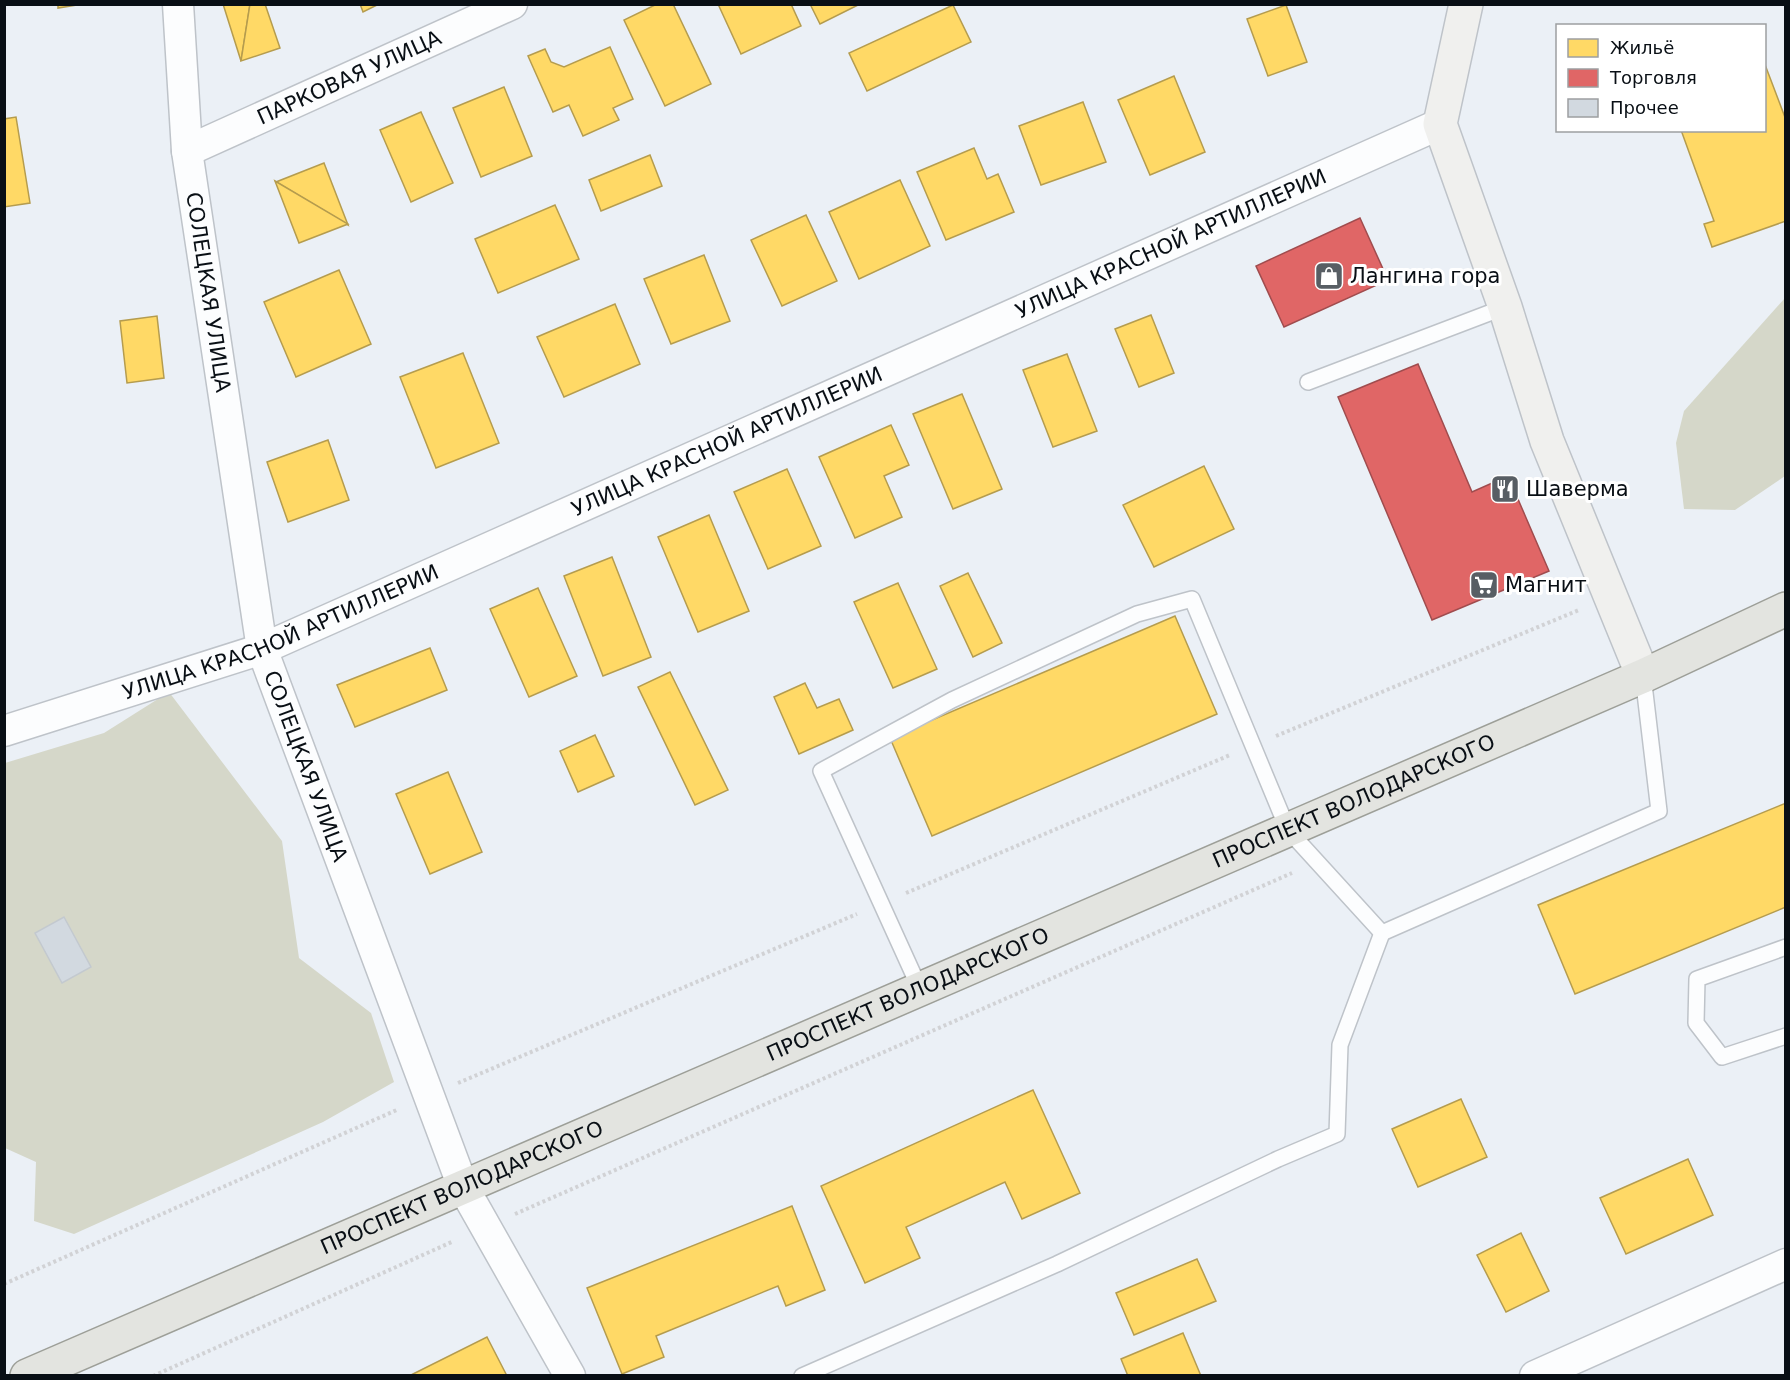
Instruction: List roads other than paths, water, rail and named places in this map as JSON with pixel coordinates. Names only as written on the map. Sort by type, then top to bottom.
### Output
[{"type":"main road","points":[[1466,4],[1440,124],[1505,307],[1547,441],[1643,676]]},
{"type":"main road","name":"ПРОСПЕКТ ВОЛОДАРСКОГО","points":[[27,1376],[1643,676],[1785,609]]},
{"type":"street","name":"СОЛЕЦКАЯ УЛИЦА","points":[[178,4],[188,151],[262,649],[463,1187],[570,1376]]},
{"type":"street","name":"ПАРКОВАЯ УЛИЦА","points":[[188,151],[512,4]]},
{"type":"street","name":"УЛИЦА КРАСНОЙ АРТИЛЛЕРИИ","points":[[4,731],[262,649],[1440,124]]},
{"type":"street","points":[[1535,1376],[1785,1264]]},
{"type":"lane","points":[[1308,382],[1505,307]]},
{"type":"lane","points":[[920,989],[820,771],[952,700],[1137,614],[1192,599],[1288,830],[1382,933]]},
{"type":"lane","points":[[802,1376],[1058,1264],[1278,1159],[1337,1134],[1340,1045],[1382,933],[1659,811],[1643,676]]},
{"type":"lane","points":[[1785,947],[1697,979],[1696,1023],[1722,1057],[1785,1036]]},
{"type":"place","name":"Лангина гора","points":[[1329,276]]},
{"type":"place","name":"Шаверма","points":[[1505,489]]},
{"type":"place","name":"Магнит","points":[[1484,585]]}]
